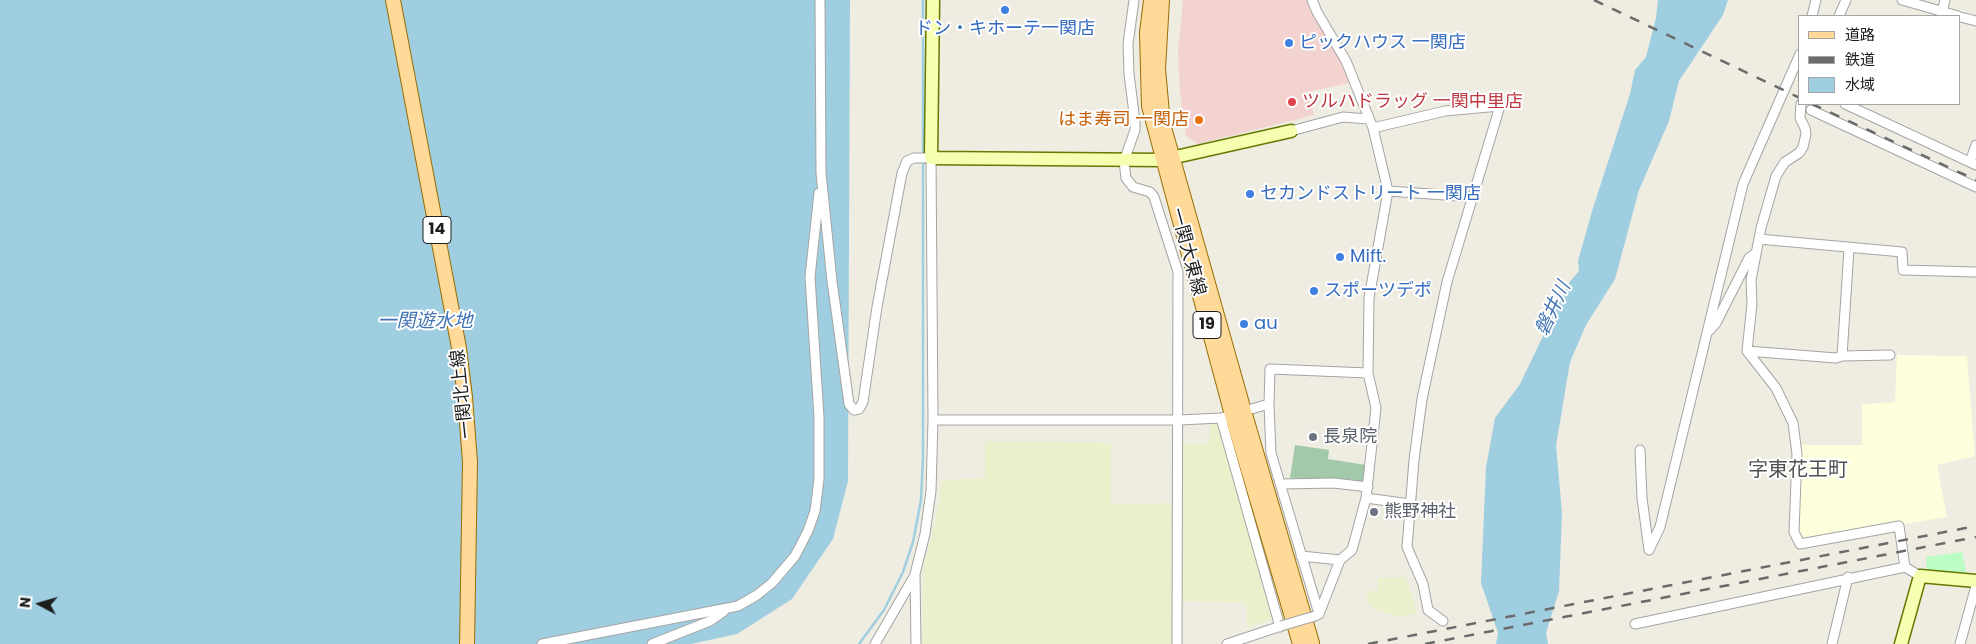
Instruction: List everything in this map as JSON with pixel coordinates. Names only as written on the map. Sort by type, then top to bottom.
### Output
[{"type":"main road","name":"一関北上線","points":[[393,0],[459,348],[470,462],[467,644]]},
{"type":"main road","name":"一関大東線","points":[[1151,0],[1146,33],[1149,106],[1167,160],[1232,414],[1306,644]]},
{"type":"main road","name":"一関大東線","points":[[1162,0],[1158,43],[1159,93],[1167,160]]},
{"type":"street","points":[[820,0],[821,173],[832,281],[849,404],[854,410],[860,409],[863,402],[877,307],[902,173],[907,161],[914,158],[1124,162],[1167,160],[1291,132],[1342,118],[1368,119]]},
{"type":"street","points":[[916,644],[915,574],[925,534],[931,491],[933,420],[929,158],[932,0]]},
{"type":"street","points":[[1134,0],[1128,44],[1129,74],[1135,122],[1124,162],[1126,178],[1130,184],[1150,192],[1154,197],[1178,272],[1177,644]]},
{"type":"street","points":[[1226,644],[1317,615],[1340,560],[1352,550],[1368,487],[1376,408],[1368,373],[1369,298],[1388,192],[1373,128],[1346,60],[1317,12],[1312,0]]},
{"type":"street","points":[[1812,15],[1816,0]]},
{"type":"street","points":[[1838,15],[1846,0]]},
{"type":"street","points":[[1902,0],[1955,15]]},
{"type":"street","points":[[1942,12],[1945,0]]},
{"type":"street","points":[[1961,17],[1976,21]]},
{"type":"street","points":[[1640,450],[1642,498],[1649,550],[1660,527],[1743,184],[1798,59]]},
{"type":"street","points":[[1801,105],[1800,118],[1806,134],[1803,146],[1799,153],[1785,162],[1770,189],[1756,252],[1751,280],[1752,304],[1747,351],[1776,388],[1793,424],[1797,454],[1794,532],[1800,544],[1899,526],[1905,567]]},
{"type":"street","points":[[1847,105],[1973,164],[1975,150]]},
{"type":"street","points":[[1373,128],[1444,111],[1500,106],[1447,282],[1422,399],[1410,504],[1407,550],[1423,584],[1428,610],[1443,621]]},
{"type":"street","points":[[1811,110],[1976,187]]},
{"type":"street","points":[[542,644],[738,606],[758,595],[772,583],[795,556],[808,531],[815,511],[819,479],[819,417],[810,277],[821,173]]},
{"type":"street","points":[[1388,192],[1473,197]]},
{"type":"street","points":[[1759,239],[1849,249],[1902,252],[1903,270],[1976,272]]},
{"type":"street","points":[[1842,356],[1849,249]]},
{"type":"street","points":[[1707,333],[1716,324],[1749,258],[1756,252]]},
{"type":"street","points":[[1747,351],[1836,358],[1842,356],[1890,355]]},
{"type":"street","points":[[1317,615],[1272,453],[1269,404],[1270,370],[1368,373]]},
{"type":"street","points":[[933,420],[1179,420],[1232,414],[1269,404]]},
{"type":"street","points":[[1232,414],[1281,627]]},
{"type":"street","points":[[1281,484],[1334,483],[1368,487]]},
{"type":"street","points":[[1366,498],[1410,504]]},
{"type":"street","points":[[1301,556],[1340,560]]},
{"type":"street","points":[[1635,624],[1848,577],[1905,567],[1920,576],[1976,582]]},
{"type":"street","points":[[875,644],[915,574]]},
{"type":"street","points":[[1901,644],[1920,576]]},
{"type":"street","points":[[1832,644],[1848,577]]},
{"type":"street","points":[[1960,644],[1976,586]]},
{"type":"street","points":[[652,644],[710,621],[729,608]]},
{"type":"shaded area","points":[[1183,0],[1309,0],[1341,57],[1349,83],[1308,92],[1314,115],[1198,144],[1186,136],[1180,93],[1178,52]]},
{"type":"shaded area","points":[[1897,355],[1967,356],[1975,456],[1937,465],[1947,517],[1803,540],[1796,532],[1798,445],[1862,445],[1862,404],[1895,402]]},
{"type":"shaded area","points":[[1218,423],[1272,619],[1247,628],[1246,603],[1181,601],[1181,644],[922,644],[924,564],[936,520],[942,480],[985,478],[985,441],[1111,443],[1111,504],[1180,503],[1181,444],[1209,443],[1211,424]]},
{"type":"shaded area","points":[[1295,445],[1329,450],[1328,459],[1366,465],[1363,483],[1290,478]]},
{"type":"shaded area","points":[[1406,577],[1417,613],[1404,617],[1393,615],[1378,610],[1367,603],[1367,593],[1378,589],[1378,578]]},
{"type":"green space","points":[[1962,552],[1967,576],[1927,572],[1926,557]]},
{"type":"water","name":"一関遊水地","points":[[0,0],[850,0],[848,481],[833,539],[792,599],[737,634],[691,644],[0,644]]},
{"type":"water","points":[[1658,0],[1728,0],[1723,15],[1679,81],[1669,121],[1639,190],[1615,279],[1586,325],[1570,362],[1556,446],[1562,512],[1559,591],[1546,633],[1548,644],[1496,644],[1498,633],[1481,583],[1486,467],[1495,418],[1520,384],[1568,284],[1579,271],[1578,261],[1630,94],[1635,70],[1646,57],[1656,18]]},
{"type":"waterway","points":[[923,0],[923,155]]},
{"type":"waterway","points":[[859,644],[884,610],[903,572],[913,542],[921,500],[923,457],[923,161]]},
{"type":"railway","points":[[1594,0],[1798,97]]},
{"type":"railway","points":[[1814,105],[1976,180]]},
{"type":"railway","points":[[1368,644],[1976,526]]},
{"type":"railway","points":[[1425,644],[1976,537]]},
{"type":"place","name":"ドン・キホーテ一関店","points":[[1005,10]]},
{"type":"place","name":"ピックハウス 一関店","points":[[1289,43]]},
{"type":"place","name":"ツルハドラッグ 一関中里店","points":[[1292,102]]},
{"type":"place","name":"はま寿司 一関店","points":[[1199,120]]},
{"type":"place","name":"セカンドストリート 一関店","points":[[1250,194]]},
{"type":"place","name":"Mift.","points":[[1340,257]]},
{"type":"place","name":"スポーツデポ","points":[[1314,291]]},
{"type":"place","name":"au","points":[[1244,324]]},
{"type":"place","name":"長泉院","points":[[1313,437]]},
{"type":"place","name":"熊野神社","points":[[1374,512]]},
{"type":"district","name":"字東花王町","points":[[1798,471]]},
{"type":"water label","name":"磐井川","points":[[1554,309]]}]
